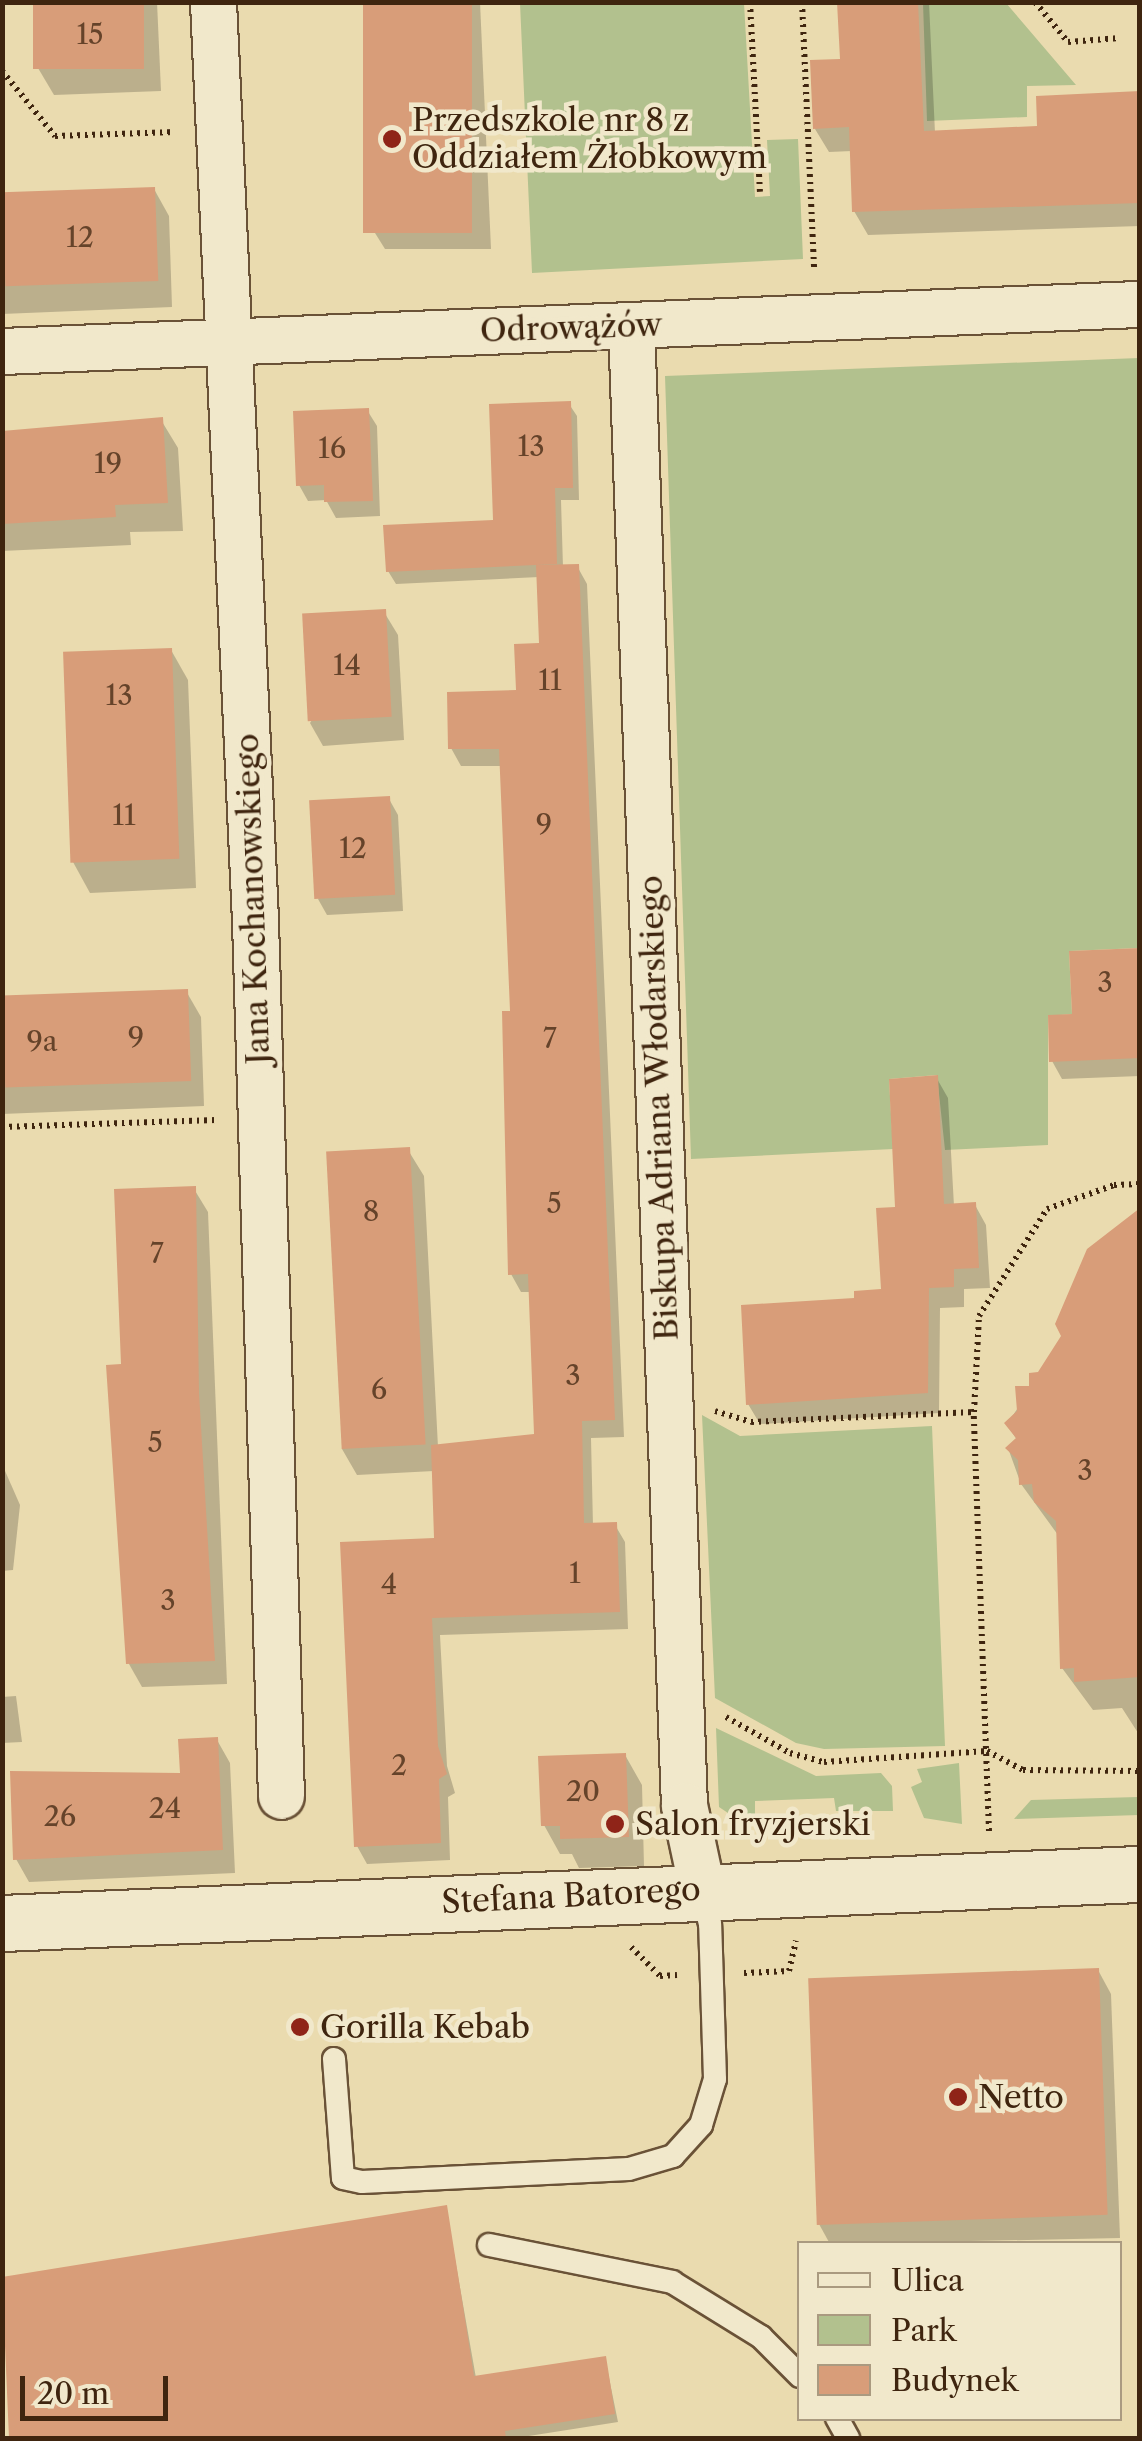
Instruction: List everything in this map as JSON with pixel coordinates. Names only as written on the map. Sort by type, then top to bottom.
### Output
[{"type":"street","name":"Jana Kochanowskiego","points":[[213,2],[256,921],[282,1796]]},
{"type":"street","name":"Odrowążów","points":[[2,351],[1140,304]]},
{"type":"street","name":"Biskupa Adriana Włodarskiego","points":[[630,326],[684,1805],[702,1889]]},
{"type":"street","name":"Stefana Batorego","points":[[2,1923],[702,1889],[1140,1874]]},
{"type":"lane","points":[[334,2060],[343,2178],[362,2182],[629,2169],[672,2156],[701,2124],[715,2079],[710,1924],[702,1889]]},
{"type":"lane","points":[[489,2245],[672,2282],[761,2337],[797,2373]]},
{"type":"path","points":[[750,2],[760,192]]},
{"type":"path","points":[[802,2],[814,276]]},
{"type":"path","points":[[1036,2],[1068,42],[1120,38]]},
{"type":"path","points":[[2,72],[56,136],[180,132]]},
{"type":"path","points":[[2,1127],[221,1120]]},
{"type":"path","points":[[989,1833],[974,1412],[979,1316],[1047,1209],[1114,1185],[1140,1184]]},
{"type":"path","points":[[704,1407],[750,1422],[974,1412]]},
{"type":"path","points":[[720,1714],[790,1753],[824,1762],[987,1751],[1024,1770],[1140,1771]]},
{"type":"green space","points":[[520,3],[744,3],[755,197],[770,196],[767,140],[798,139],[803,259],[532,273]]},
{"type":"green space","points":[[923,3],[1006,3],[1076,85],[1027,86],[1027,117],[927,121]]},
{"type":"green space","points":[[1139,358],[1139,948],[1069,951],[1072,1014],[1048,1016],[1048,1145],[945,1150],[937,1075],[889,1079],[893,1149],[691,1159],[665,376]]},
{"type":"green space","points":[[702,1415],[740,1436],[932,1426],[945,1746],[824,1749],[796,1743],[715,1698]]},
{"type":"green space","points":[[716,1728],[816,1776],[881,1773],[892,1786],[893,1811],[836,1811],[834,1798],[755,1801],[755,1814],[731,1815],[719,1807]]},
{"type":"green space","points":[[959,1763],[962,1824],[924,1818],[911,1787],[922,1782],[917,1769]]},
{"type":"green space","points":[[1138,1797],[1139,1815],[1014,1819],[1031,1800]]},
{"type":"building","points":[[33,2],[144,2],[144,69],[33,69]]},
{"type":"building","points":[[363,2],[472,2],[472,233],[363,233]]},
{"type":"building","points":[[837,2],[918,2],[924,131],[1037,126],[1036,96],[1140,91],[1140,203],[852,212],[849,127],[813,129],[810,60],[840,59]]},
{"type":"building","points":[[155,187],[158,281],[5,286],[2,192]]},
{"type":"building","points":[[571,401],[573,488],[555,488],[557,564],[386,572],[383,525],[493,520],[489,404]]},
{"type":"building","points":[[369,408],[373,501],[324,502],[324,485],[296,486],[293,411]]},
{"type":"building","points":[[163,417],[168,503],[115,505],[116,517],[2,524],[2,431]]},
{"type":"building","points":[[579,564],[615,1420],[582,1421],[584,1523],[617,1522],[620,1612],[432,1618],[438,1746],[447,1774],[439,1779],[441,1843],[354,1847],[340,1542],[434,1538],[431,1445],[534,1434],[528,1274],[508,1275],[502,1011],[510,1011],[499,749],[448,749],[447,692],[516,690],[514,644],[539,643],[536,565]]},
{"type":"building","points":[[386,609],[392,717],[308,721],[302,613]]},
{"type":"building","points":[[172,648],[179,859],[70,863],[63,652]]},
{"type":"building","points":[[390,796],[395,895],[314,899],[309,800]]},
{"type":"building","points":[[1140,948],[1140,1058],[1049,1062],[1048,1015],[1072,1014],[1069,951]]},
{"type":"building","points":[[188,989],[191,1081],[5,1087],[2,995]]},
{"type":"building","points":[[938,1075],[944,1204],[976,1202],[979,1268],[954,1269],[954,1287],[929,1288],[928,1393],[746,1405],[741,1305],[854,1298],[854,1291],[881,1289],[876,1208],[895,1207],[889,1079]]},
{"type":"building","points":[[410,1147],[426,1445],[342,1449],[326,1151]]},
{"type":"building","points":[[196,1186],[199,1393],[215,1661],[126,1664],[106,1365],[121,1364],[114,1189]]},
{"type":"building","points":[[1140,1208],[1140,1677],[1074,1682],[1074,1668],[1060,1669],[1056,1521],[1034,1502],[1032,1484],[1019,1485],[1018,1460],[1005,1448],[1016,1438],[1004,1423],[1017,1411],[1015,1386],[1029,1386],[1029,1373],[1038,1372],[1061,1336],[1055,1324],[1087,1249]]},
{"type":"building","points":[[218,1737],[223,1850],[13,1860],[10,1771],[180,1773],[178,1739]]},
{"type":"building","points":[[626,1753],[629,1837],[560,1839],[560,1826],[541,1826],[538,1756]]},
{"type":"building","name":"Netto","points":[[1099,1968],[1108,2215],[817,2225],[808,1978]]},
{"type":"building","points":[[447,2205],[474,2376],[606,2356],[615,2414],[505,2431],[506,2438],[9,2438],[2,2277]]},
{"type":"place","name":"Przedszkole nr 8 z Oddziałem Żłobkowym","points":[[392,139]]},
{"type":"place","name":"Salon fryzjerski","points":[[615,1824]]},
{"type":"place","name":"Gorilla Kebab","points":[[300,2027]]},
{"type":"place","name":"Netto","points":[[958,2097]]}]
